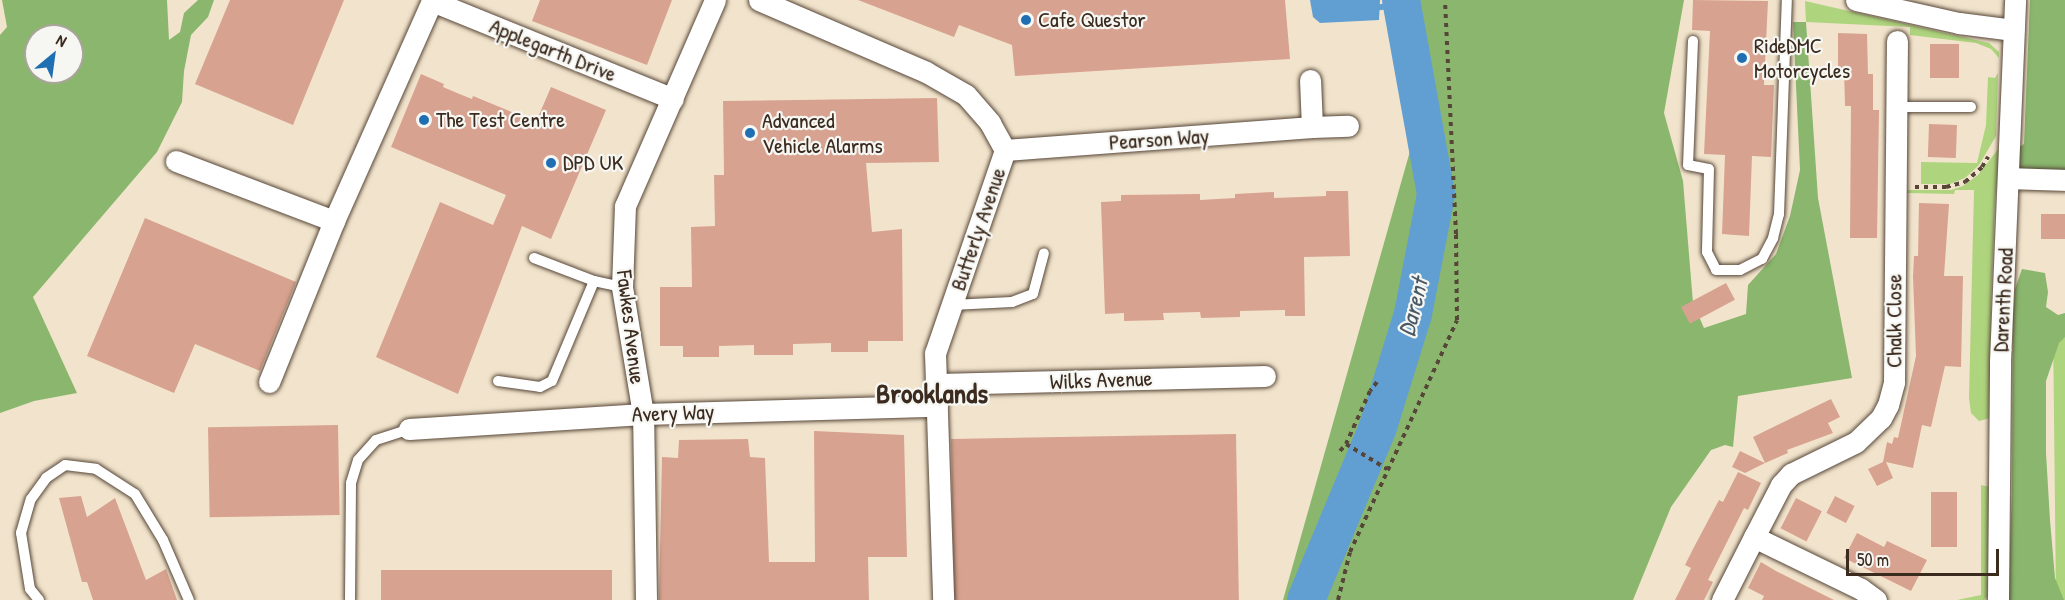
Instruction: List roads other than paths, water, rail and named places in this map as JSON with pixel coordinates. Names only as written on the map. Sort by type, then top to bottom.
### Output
[{"type":"street","name":"Fawkes Avenue","points":[[646,600],[643,414],[622,287],[625,206],[715,0]]},
{"type":"street","name":"Butterly Avenue","points":[[759,0],[926,72],[966,95],[990,123],[1005,150],[935,353],[938,384],[942,600]]},
{"type":"street","points":[[1856,0],[1959,23],[2014,30]]},
{"type":"street","name":"Darenth Road","points":[[1998,600],[2000,361],[2015,0]]},
{"type":"street","name":"Applegarth Drive","points":[[269,382],[334,221],[431,1],[459,5],[673,99]]},
{"type":"street","name":"Chalk Close","points":[[1722,600],[1781,485],[1791,474],[1856,442],[1881,418],[1888,405],[1894,382],[1897,41]]},
{"type":"street","points":[[1310,80],[1312,127]]},
{"type":"street","name":"Pearson Way","points":[[1005,150],[1348,126]]},
{"type":"street","points":[[176,161],[334,221]]},
{"type":"street","points":[[2009,178],[2065,180]]},
{"type":"street","name":"Wilks Avenue","points":[[938,384],[1265,376]]},
{"type":"street","name":"Avery Way","points":[[409,429],[643,414],[938,406]]},
{"type":"street","points":[[1754,537],[1861,589],[1876,600]]},
{"type":"lane","points":[[1693,41],[1688,165],[1709,169],[1707,252],[1716,270],[1740,270],[1762,259],[1773,238],[1779,214],[1787,0]]},
{"type":"lane","points":[[1897,107],[1971,107]]},
{"type":"lane","points":[[952,305],[1012,302],[1033,294],[1044,253]]},
{"type":"lane","points":[[534,258],[594,281],[622,287]]},
{"type":"lane","points":[[498,381],[540,387],[552,381],[594,281]]},
{"type":"lane","points":[[350,600],[351,483],[358,460],[376,440],[409,429]]},
{"type":"lane","points":[[39,600],[30,589],[21,533],[31,499],[46,478],[66,465],[96,469],[135,494],[163,540],[189,600]]},
{"type":"water","points":[[1310,0],[1380,0],[1379,20],[1320,23],[1313,17]]},
{"type":"waterway","name":"Darent","points":[[1306,600],[1378,427],[1413,314],[1436,194],[1401,0]]},
{"type":"waterway","points":[[1372,8],[1402,5]]},
{"type":"place","name":"Cafe Questor","points":[[1026,20]]},
{"type":"place","name":"RideDMC Motorcycles","points":[[1742,58]]},
{"type":"place","name":"The Test Centre","points":[[424,120]]},
{"type":"place","name":"Advanced Vehicle Alarms","points":[[750,133]]},
{"type":"place","name":"DPD UK","points":[[551,163]]},
{"type":"district","name":"Brooklands","points":[[932,393]]}]
